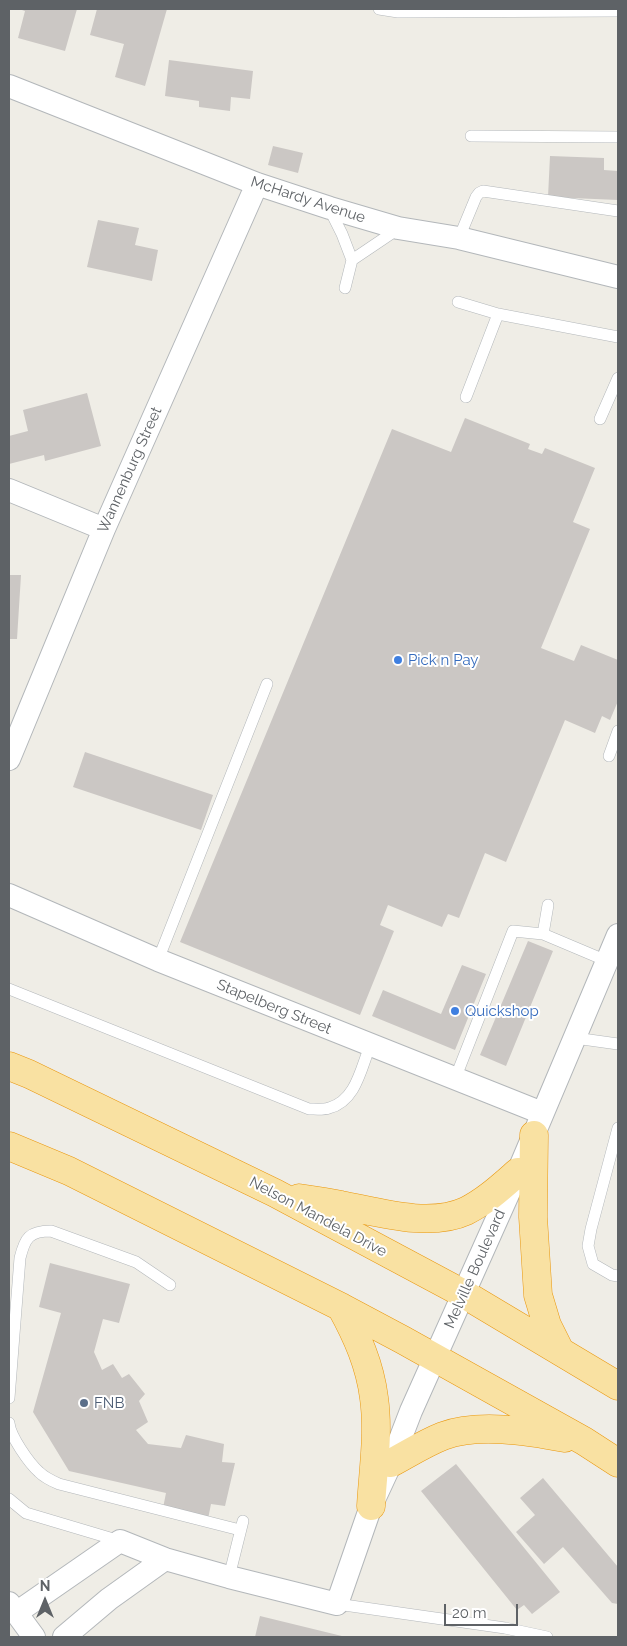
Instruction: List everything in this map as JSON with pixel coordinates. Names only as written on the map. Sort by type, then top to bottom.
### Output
[{"type":"highway","name":"Nelson Mandela Drive","points":[[9,1066],[30,1074],[275,1193],[464,1294],[559,1349],[618,1386]]},
{"type":"highway","points":[[538,1124],[533,1217],[538,1295],[547,1325],[559,1349]]},
{"type":"highway","points":[[9,1146],[69,1171],[341,1307],[584,1441],[618,1463]]},
{"type":"highway","points":[[275,1193],[387,1215],[416,1218],[439,1217],[464,1212],[482,1202],[518,1172]]},
{"type":"highway","points":[[341,1307],[357,1336],[367,1364],[374,1398],[375,1437],[371,1506]]},
{"type":"highway","points":[[391,1463],[443,1436],[468,1429],[536,1433],[584,1441]]},
{"type":"street","name":"McHardy Avenue","points":[[9,86],[257,184],[330,208],[398,228],[459,238],[618,277]]},
{"type":"street","name":"Wannenburg Street","points":[[9,759],[104,529],[257,184]]},
{"type":"street","points":[[9,490],[104,529]]},
{"type":"street","name":"Stapelberg Street","points":[[9,895],[158,960],[455,1079],[538,1124]]},
{"type":"street","name":"Melville Boulevard","points":[[338,1604],[371,1506],[391,1463],[434,1357],[518,1172],[618,935]]},
{"type":"street","points":[[34,1637],[12,1608],[120,1541],[165,1559],[338,1604]]},
{"type":"street","points":[[64,1637],[109,1599],[165,1559]]},
{"type":"lane","points":[[379,9],[398,12],[618,11]]},
{"type":"lane","points":[[471,136],[618,137]]},
{"type":"lane","points":[[459,238],[478,193],[484,191],[618,211]]},
{"type":"lane","points":[[330,208],[352,260],[345,288]]},
{"type":"lane","points":[[352,260],[398,228]]},
{"type":"lane","points":[[458,302],[498,314],[618,338]]},
{"type":"lane","points":[[466,397],[498,314]]},
{"type":"lane","points":[[600,419],[618,378]]},
{"type":"lane","points":[[158,960],[267,684]]},
{"type":"lane","points":[[609,756],[618,731]]},
{"type":"lane","points":[[543,934],[548,905]]},
{"type":"lane","points":[[455,1079],[513,931],[543,934],[607,961]]},
{"type":"lane","points":[[9,989],[309,1109],[328,1109],[352,1092],[370,1046]]},
{"type":"lane","points":[[575,1038],[618,1044]]},
{"type":"lane","points":[[618,1128],[588,1246],[593,1264],[612,1275],[618,1276]]},
{"type":"lane","points":[[9,1398],[20,1258],[27,1239],[33,1234],[51,1231],[136,1262],[170,1285]]},
{"type":"lane","points":[[9,1423],[13,1438],[38,1472],[48,1480],[242,1525],[229,1577]]},
{"type":"lane","points":[[9,1499],[26,1512],[120,1541]]},
{"type":"lane","points":[[338,1604],[503,1633],[539,1636]]},
{"type":"building","points":[[19,9],[77,9],[65,51],[18,38],[25,11]]},
{"type":"building","points":[[97,9],[167,9],[145,86],[115,77],[124,44],[90,35]]},
{"type":"building","points":[[169,60],[253,71],[250,99],[231,97],[230,111],[199,107],[199,101],[165,96]]},
{"type":"building","points":[[273,146],[303,153],[298,173],[268,165]]},
{"type":"building","points":[[550,156],[604,158],[604,170],[618,171],[618,200],[548,197]]},
{"type":"building","points":[[98,220],[139,228],[135,245],[158,250],[152,281],[87,267]]},
{"type":"building","points":[[87,393],[101,446],[45,461],[44,455],[9,464],[9,436],[28,431],[23,410]]},
{"type":"building","points":[[465,418],[530,444],[528,449],[542,454],[545,448],[595,468],[573,522],[590,529],[541,648],[574,661],[581,645],[618,660],[618,701],[610,720],[602,716],[595,733],[565,720],[506,862],[485,853],[459,918],[448,914],[442,927],[388,905],[380,925],[394,931],[360,1015],[180,942],[392,429],[451,452]]},
{"type":"building","points":[[9,575],[21,575],[17,639],[9,639]]},
{"type":"building","points":[[85,752],[213,795],[201,830],[73,787]]},
{"type":"building","points":[[528,941],[553,951],[506,1066],[480,1055]]},
{"type":"building","points":[[462,965],[486,974],[455,1050],[372,1016],[383,990],[441,1014]]},
{"type":"building","points":[[50,1263],[130,1284],[119,1323],[103,1319],[94,1352],[102,1370],[113,1364],[122,1378],[129,1374],[145,1394],[139,1401],[148,1422],[136,1430],[148,1444],[181,1448],[186,1435],[224,1444],[222,1462],[235,1463],[225,1506],[211,1504],[208,1519],[163,1508],[166,1493],[69,1471],[33,1412],[61,1313],[39,1307]]},
{"type":"building","points":[[456,1464],[560,1592],[532,1614],[524,1605],[517,1610],[421,1491]]},
{"type":"building","points":[[543,1478],[618,1567],[618,1604],[612,1603],[563,1547],[544,1564],[516,1532],[535,1515],[520,1498]]},
{"type":"building","points":[[260,1616],[346,1637],[255,1637]]},
{"type":"place","name":"Pick n Pay","points":[[398,660]]},
{"type":"place","name":"Quickshop","points":[[455,1011]]},
{"type":"place","name":"FNB","points":[[84,1403]]}]
